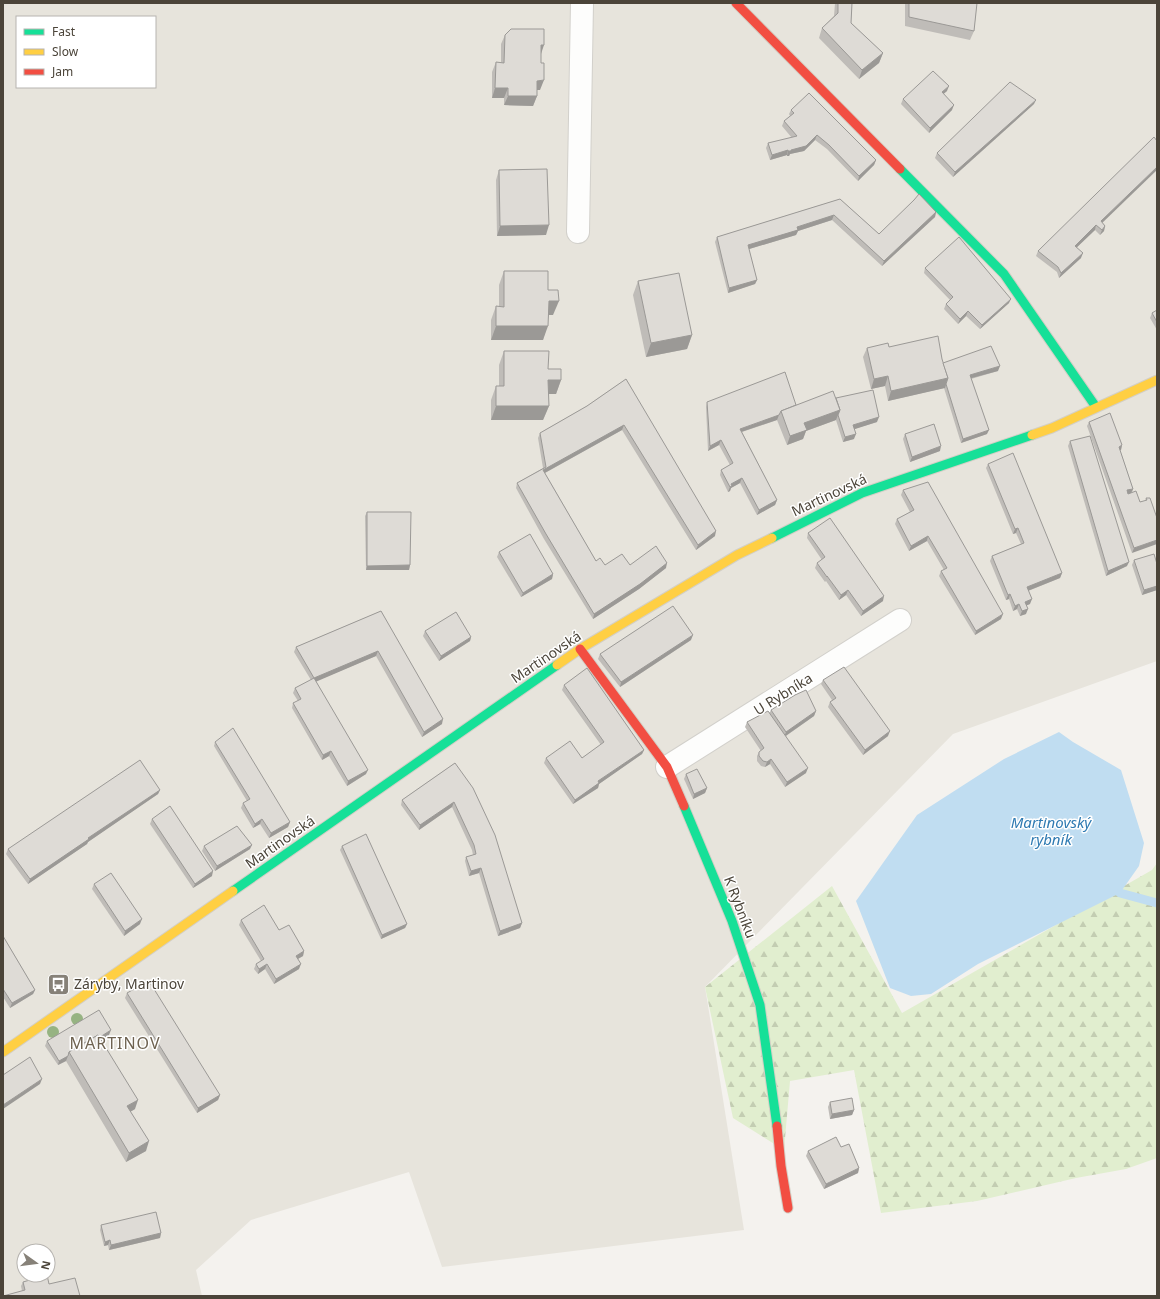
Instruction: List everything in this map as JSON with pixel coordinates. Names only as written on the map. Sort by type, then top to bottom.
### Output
[{"type":"street","points":[[578,232],[582,3]]},
{"type":"street","points":[[736,3],[1004,274],[1096,407]]},
{"type":"street","name":"Martinovská","points":[[3,1052],[580,649],[737,555],[862,493],[1052,428],[1157,380]]},
{"type":"street","name":"U Rybníka","points":[[667,767],[900,620]]},
{"type":"street","name":"K Rybníku","points":[[580,649],[667,767],[732,921],[760,1005],[788,1208]]},
{"type":"shaded area","points":[[3,3],[1157,3],[1157,661],[953,734],[705,987],[744,1230],[442,1267],[409,1172],[251,1220],[196,1270],[202,1296],[3,1296]]},
{"type":"green space","points":[[1157,863],[1157,1158],[1126,1169],[1076,1178],[977,1201],[881,1213],[854,1070],[790,1081],[784,1150],[733,1118],[705,987],[832,886],[902,1013],[1152,870]]},
{"type":"water","name":"Martinovský rybník","points":[[1059,732],[1073,742],[1121,770],[1144,843],[1139,866],[1120,893],[978,964],[931,994],[911,996],[890,988],[856,901],[917,815],[1004,759]]},
{"type":"building","points":[[838,3],[852,3],[851,23],[883,53],[862,70],[822,28],[838,13]]},
{"type":"building","points":[[909,3],[977,3],[974,31],[909,17]]},
{"type":"building","points":[[511,29],[544,29],[544,45],[541,45],[541,63],[544,63],[544,80],[537,81],[537,96],[508,96],[508,88],[495,88],[496,62],[504,63],[505,35]]},
{"type":"building","points":[[933,71],[949,86],[942,92],[954,105],[930,128],[903,99]]},
{"type":"building","points":[[1010,82],[1036,100],[955,172],[937,153]]},
{"type":"building","points":[[809,93],[876,160],[859,176],[829,145],[817,135],[806,146],[772,155],[768,143],[797,136],[784,121],[794,113],[791,110]]},
{"type":"building","points":[[1154,137],[1157,141],[1157,167],[1101,221],[1105,226],[1102,230],[1096,225],[1075,246],[1083,253],[1061,273],[1058,267],[1038,251]]},
{"type":"building","points":[[547,169],[549,225],[500,226],[499,170]]},
{"type":"building","points":[[919,194],[936,212],[884,261],[834,215],[797,227],[798,230],[748,245],[757,280],[729,288],[717,237],[840,199],[879,234]]},
{"type":"building","points":[[959,237],[1011,299],[982,325],[968,311],[960,319],[946,304],[953,297],[925,268]]},
{"type":"building","points":[[504,271],[548,271],[548,290],[558,290],[559,301],[549,301],[548,326],[496,326],[496,306],[504,307]]},
{"type":"building","points":[[679,273],[692,335],[651,343],[638,281]]},
{"type":"building","points":[[1157,310],[1157,322],[1152,313]]},
{"type":"building","points":[[938,336],[942,359],[948,378],[891,391],[888,376],[874,379],[867,348],[888,343],[889,347]]},
{"type":"building","points":[[991,346],[1000,366],[970,375],[989,430],[963,439],[946,384],[948,378],[943,363]]},
{"type":"building","points":[[504,351],[549,351],[548,369],[561,369],[561,380],[548,380],[549,406],[496,406],[496,386],[504,386]]},
{"type":"building","points":[[785,372],[796,405],[781,411],[779,415],[740,429],[777,500],[759,510],[742,478],[731,484],[732,486],[730,487],[721,470],[733,463],[721,440],[710,446],[707,402]]},
{"type":"building","points":[[626,379],[716,531],[698,545],[624,425],[543,470],[596,561],[600,558],[605,565],[622,554],[630,565],[656,546],[667,563],[640,584],[594,614],[517,483],[546,467],[540,433],[587,406]]},
{"type":"building","points":[[873,390],[879,417],[853,425],[856,434],[845,437],[838,415],[840,410],[836,398]]},
{"type":"building","points":[[833,391],[840,410],[804,423],[807,430],[790,436],[781,411]]},
{"type":"building","points":[[1110,413],[1122,445],[1119,447],[1133,489],[1127,490],[1128,494],[1136,491],[1140,502],[1147,500],[1146,498],[1150,498],[1157,518],[1157,540],[1134,548],[1089,422]]},
{"type":"building","points":[[934,424],[941,446],[912,457],[905,434]]},
{"type":"building","points":[[1090,436],[1129,562],[1108,571],[1070,441]]},
{"type":"building","points":[[1013,453],[1062,573],[1027,587],[1032,599],[1025,602],[1028,609],[1022,611],[1019,604],[1015,606],[1010,594],[1008,595],[992,556],[1024,543],[1018,528],[1015,529],[988,464]]},
{"type":"building","points":[[928,482],[1003,614],[976,631],[941,571],[947,568],[928,536],[911,546],[897,519],[914,510],[903,490]]},
{"type":"building","points":[[367,512],[411,512],[410,565],[367,566]]},
{"type":"building","points":[[830,518],[884,596],[863,611],[848,590],[841,595],[817,563],[825,557],[808,533]]},
{"type":"building","points":[[530,534],[553,574],[523,593],[499,552]]},
{"type":"building","points":[[1154,554],[1157,564],[1157,586],[1144,590],[1134,560]]},
{"type":"building","points":[[673,606],[693,635],[621,682],[600,654]]},
{"type":"building","points":[[381,611],[443,719],[424,732],[378,651],[314,678],[296,647]]},
{"type":"building","points":[[456,612],[471,637],[441,656],[425,631]]},
{"type":"building","points":[[844,667],[890,731],[865,750],[830,702],[836,698],[823,680]]},
{"type":"building","points":[[587,668],[644,750],[598,781],[599,783],[575,800],[546,758],[570,741],[582,758],[604,742],[564,685]]},
{"type":"building","points":[[314,678],[368,770],[348,781],[331,751],[323,755],[293,703],[301,699],[295,688]]},
{"type":"building","points":[[806,690],[816,711],[786,732],[771,710]]},
{"type":"building","points":[[768,711],[808,768],[787,782],[771,759],[767,762],[763,761],[759,756],[759,752],[764,748],[747,722]]},
{"type":"building","points":[[233,728],[290,822],[271,833],[262,819],[255,824],[243,803],[250,799],[215,742]]},
{"type":"building","points":[[140,760],[160,790],[30,879],[8,849]]},
{"type":"building","points":[[455,763],[473,788],[495,835],[522,923],[500,931],[481,868],[471,871],[466,857],[476,854],[474,845],[454,802],[420,825],[402,800]]},
{"type":"building","points":[[697,769],[707,788],[694,794],[686,774]]},
{"type":"building","points":[[170,806],[213,871],[195,884],[152,819]]},
{"type":"building","points":[[237,826],[252,845],[217,866],[204,846]]},
{"type":"building","points":[[366,834],[407,924],[382,935],[342,846]]},
{"type":"building","points":[[111,873],[142,919],[125,931],[94,884]]},
{"type":"building","points":[[264,905],[279,930],[289,925],[304,951],[296,956],[301,964],[276,979],[267,964],[259,969],[256,964],[264,959],[241,920]]},
{"type":"building","points":[[3,936],[35,990],[12,1003],[3,989]]},
{"type":"building","points":[[149,981],[220,1095],[198,1108],[127,993]]},
{"type":"building","points":[[99,1010],[111,1030],[100,1037],[98,1035],[69,1052],[68,1056],[59,1061],[47,1041]]},
{"type":"building","points":[[98,1035],[138,1100],[127,1106],[149,1141],[129,1153],[69,1052]]},
{"type":"building","points":[[30,1057],[42,1079],[3,1105],[3,1075]]},
{"type":"building","points":[[852,1098],[854,1110],[832,1114],[830,1102]]},
{"type":"building","points":[[836,1137],[841,1147],[849,1144],[859,1168],[826,1184],[808,1151]]},
{"type":"building","points":[[156,1212],[161,1233],[111,1245],[110,1240],[105,1242],[101,1225]]},
{"type":"building","points":[[75,1278],[80,1296],[3,1296],[25,1290],[23,1283],[49,1284]]},
{"type":"waterway","points":[[1120,893],[1157,903]]},
{"type":"traffic: fast","points":[[900,169],[1004,274],[1096,407]]},
{"type":"traffic: fast","points":[[772,538],[862,493],[1032,435]]},
{"type":"traffic: fast","points":[[233,891],[557,665]]},
{"type":"traffic: fast","points":[[684,806],[732,921],[760,1005],[777,1126]]},
{"type":"traffic: slow","points":[[1032,435],[1052,428],[1157,380]]},
{"type":"traffic: slow","points":[[557,665],[580,649],[737,555],[772,538]]},
{"type":"traffic: slow","points":[[3,1052],[233,891]]},
{"type":"traffic: jam","points":[[736,3],[900,169]]},
{"type":"traffic: jam","points":[[580,649],[667,767],[684,806]]},
{"type":"traffic: jam","points":[[777,1126],[781,1166],[788,1208]]},
{"type":"place","name":"Záryby, Martinov","points":[[59,984]]},
{"type":"district","name":"MARTINOV","points":[[115,1043]]}]
